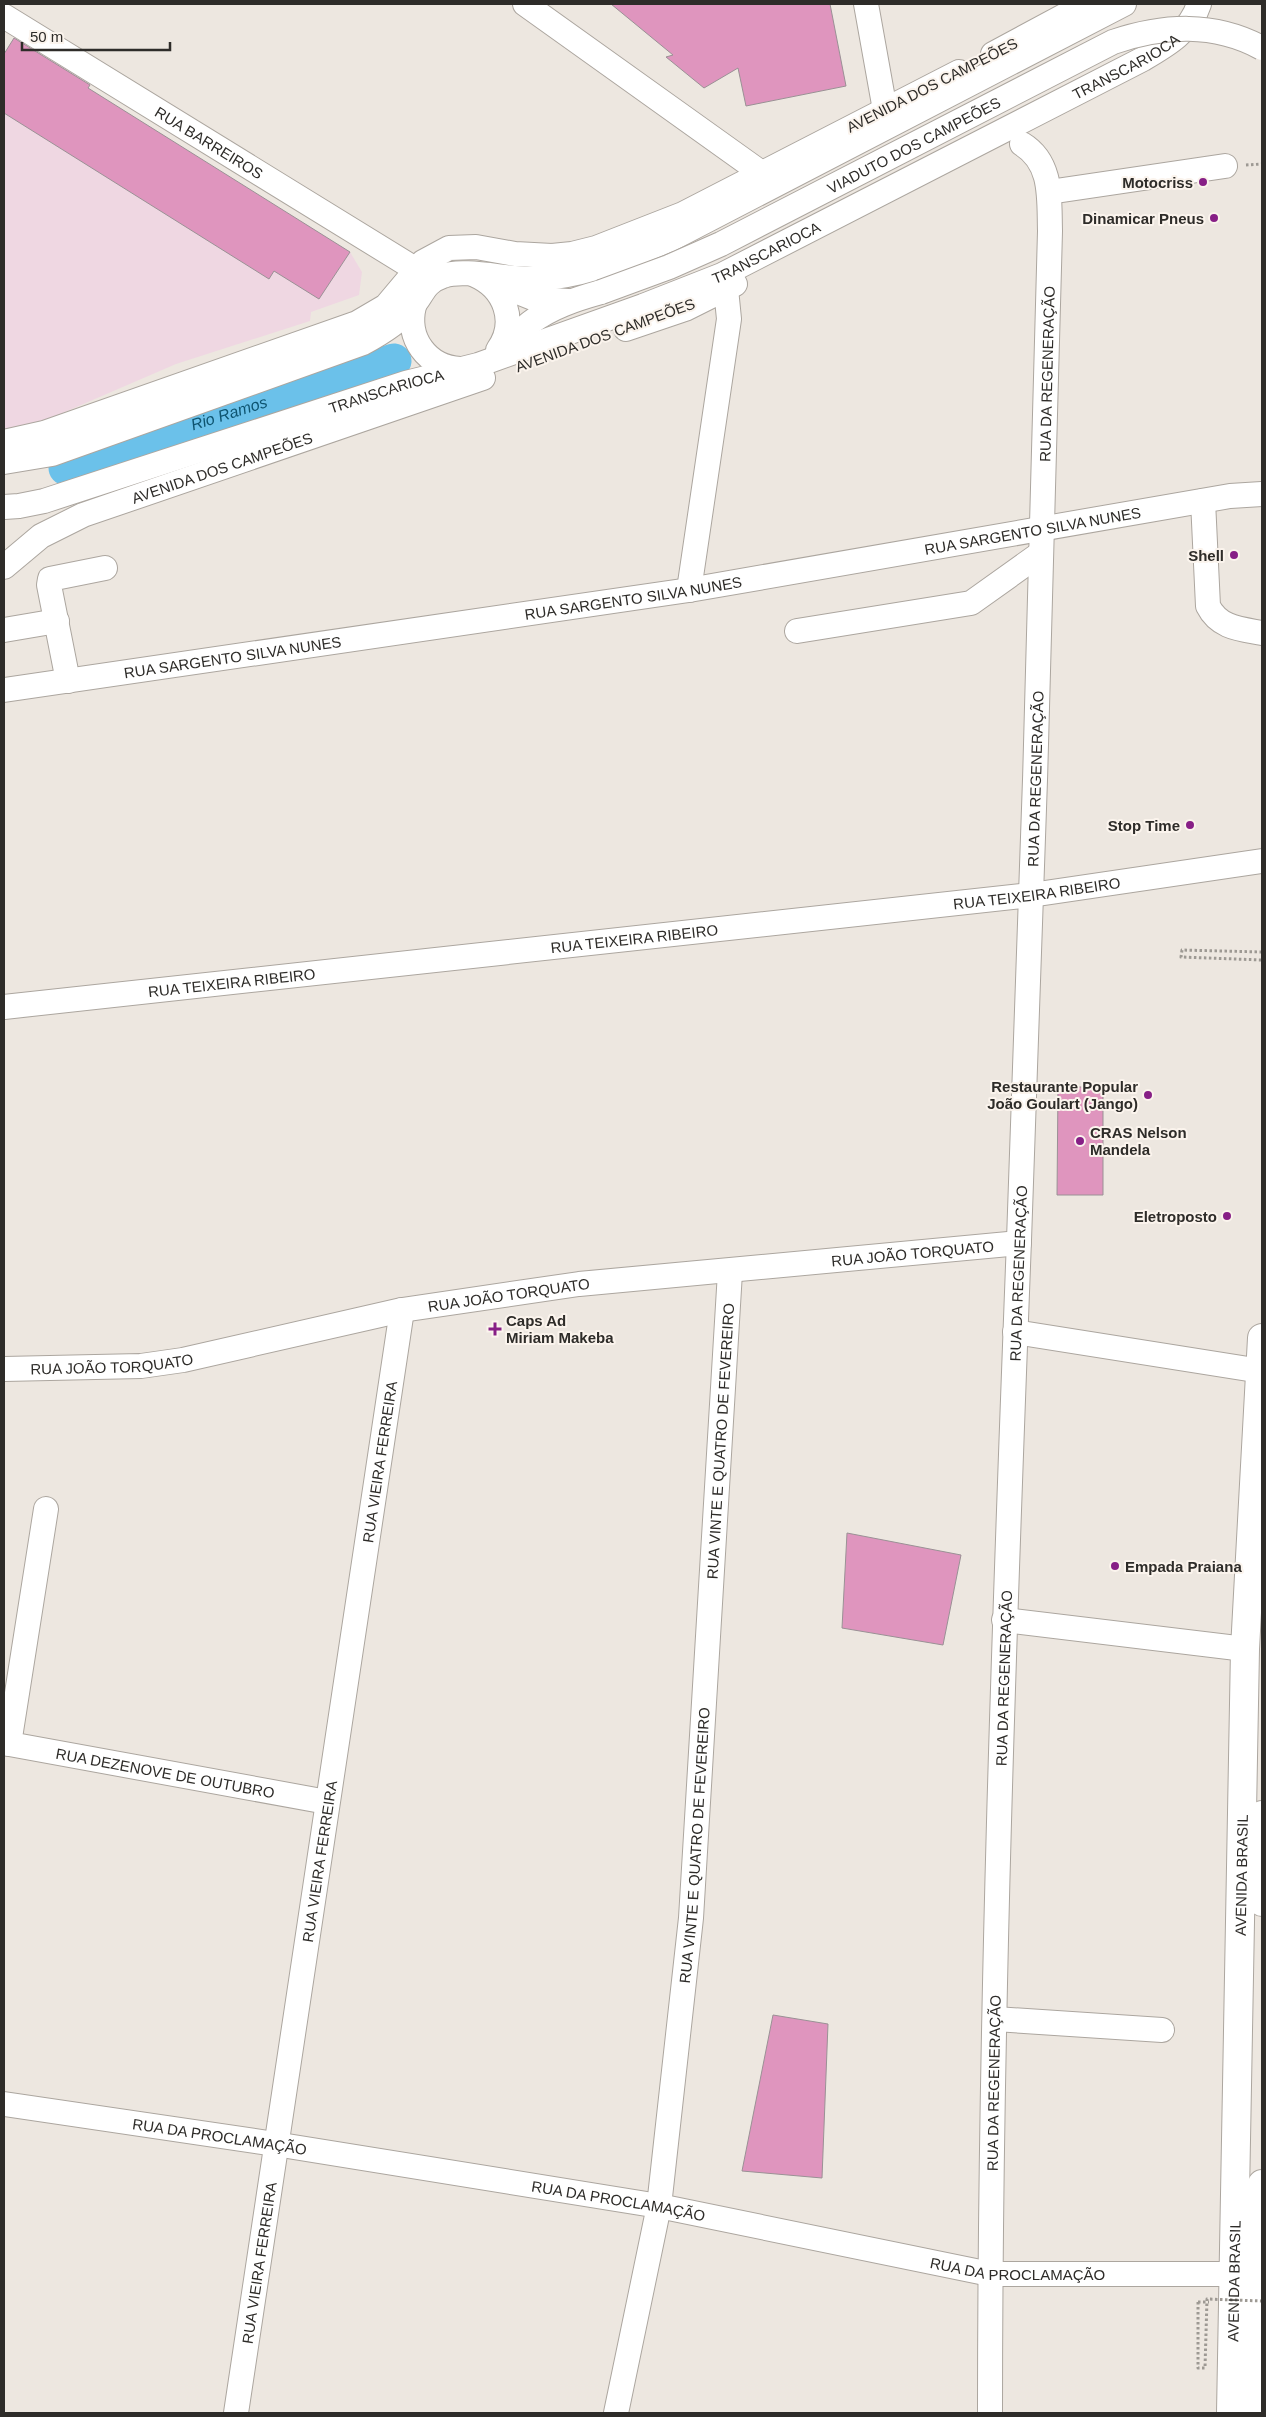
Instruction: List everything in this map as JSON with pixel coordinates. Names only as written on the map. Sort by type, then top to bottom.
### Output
[{"type":"highway","name":"AVENIDA BRASIL","points":[[1232,2413],[1245,1649],[1262,1338]]},
{"type":"highway","points":[[1262,1815],[1260,1891],[1262,1902]]},
{"type":"highway","name":"AVENIDA BRASIL","points":[[1257,2413],[1262,2184]]},
{"type":"street","points":[[525,4],[760,172]]},
{"type":"street","points":[[866,4],[885,110]]},
{"type":"street","name":"AVENIDA DOS CAMPEÕES","points":[[424,275],[436,254],[449,248],[463,246],[515,254],[552,256],[572,254],[596,248],[683,214],[760,172],[885,110],[1086,4]]},
{"type":"street","points":[[4,442],[44,433],[357,323],[386,306],[424,275],[456,273],[533,279],[572,274],[606,265],[670,240],[1124,4]]},
{"type":"street","name":"TRANSCARIOCA","points":[[4,507],[24,506],[44,501],[406,383],[474,365],[643,306],[722,274],[1150,55],[1182,33],[1191,22],[1199,4]]},
{"type":"street","name":"RUA BARREIROS","points":[[4,16],[424,275]]},
{"type":"street","name":"VIADUTO DOS CAMPEÕES","points":[[570,301],[601,292],[669,267],[721,244],[1114,42],[1155,30],[1190,28],[1229,34],[1262,48]]},
{"type":"street","points":[[1022,144],[1057,117],[1184,52]]},
{"type":"street","name":"AVENIDA DOS CAMPEÕES","points":[[4,567],[41,536],[83,515],[685,309],[997,147],[1010,143],[1022,144]]},
{"type":"street","name":"RUA DA REGENERAÇÃO","points":[[990,2413],[990,2274],[1004,1620],[1031,895],[1050,260],[1049,192],[1044,170],[1039,158],[1032,150],[1022,144]]},
{"type":"street","points":[[1049,192],[1225,166]]},
{"type":"street","points":[[4,462],[52,454],[363,342],[391,326],[414,306],[420,294],[424,275]]},
{"type":"street","points":[[475,275],[527,297],[545,301],[570,301]]},
{"type":"street","points":[[474,365],[497,351],[503,342],[508,325],[507,312],[501,296],[495,288],[475,275]]},
{"type":"street","points":[[690,590],[729,319],[726,289]]},
{"type":"street","points":[[414,306],[413,330],[423,352],[438,364],[454,368],[474,365],[500,352],[530,323],[570,301]]},
{"type":"street","name":"RUA SARGENTO SILVA NUNES","points":[[4,690],[690,590],[1203,501],[1252,493],[1262,494]]},
{"type":"street","points":[[1203,501],[1208,606],[1213,616],[1225,626],[1262,633]]},
{"type":"street","points":[[27,548],[50,579],[49,584],[68,681]]},
{"type":"street","points":[[797,631],[971,603],[1041,553]]},
{"type":"street","points":[[50,579],[106,568]]},
{"type":"street","points":[[4,630],[57,621]]},
{"type":"street","name":"RUA TEIXEIRA RIBEIRO","points":[[4,1007],[1031,895],[1262,861]]},
{"type":"street","name":"RUA JOÃO TORQUATO","points":[[4,1369],[141,1366],[183,1360],[402,1310],[579,1284],[730,1272],[1019,1242]]},
{"type":"street","name":"RUA VINTE E QUATRO DE FEVEREIRO","points":[[616,2413],[659,2206],[691,1918],[730,1272]]},
{"type":"street","name":"RUA VIEIRA FERREIRA","points":[[236,2413],[402,1310]]},
{"type":"street","points":[[1015,1332],[1261,1371]]},
{"type":"street","points":[[6,1744],[46,1509]]},
{"type":"street","points":[[1004,1620],[1245,1649]]},
{"type":"street","name":"RUA DEZENOVE DE OUTUBRO","points":[[6,1744],[327,1802]]},
{"type":"street","points":[[995,2019],[1162,2030]]},
{"type":"street","name":"RUA DA PROCLAMAÇÃO","points":[[4,2104],[275,2144],[659,2206],[990,2274],[1235,2274]]},
{"type":"path","points":[[1262,952],[1182,950],[1181,957],[1262,960]]},
{"type":"path","points":[[1198,2302],[1198,2368],[1205,2368],[1207,2300],[1262,2301]]},
{"type":"shaded area","points":[[19,29],[95,77],[88,88],[350,252],[362,272],[359,295],[311,312],[310,321],[176,364],[37,424],[4,431],[4,54]]},
{"type":"building","points":[[611,4],[830,4],[846,86],[746,106],[738,68],[704,88],[666,57],[673,55]]},
{"type":"building","points":[[14,38],[90,85],[88,88],[350,252],[319,299],[274,271],[269,279],[4,113],[4,54]]},
{"type":"building","name":"CRAS Nelson Mandela","points":[[1058,1087],[1103,1087],[1103,1195],[1057,1195]]},
{"type":"building","points":[[847,1533],[961,1555],[943,1645],[842,1628]]},
{"type":"building","points":[[773,2015],[828,2024],[822,2178],[742,2171]]},
{"type":"waterway","name":"Rio Ramos","points":[[66,468],[152,437],[394,361]]},
{"type":"place","name":"Motocriss","points":[[1203,182]]},
{"type":"place","name":"Dinamicar Pneus","points":[[1214,218]]},
{"type":"place","name":"Shell","points":[[1234,555]]},
{"type":"place","name":"Stop Time","points":[[1190,825]]},
{"type":"place","name":"Restaurante Popular João Goulart (Jango)","points":[[1148,1095]]},
{"type":"place","name":"CRAS Nelson Mandela","points":[[1080,1141]]},
{"type":"place","name":"Eletroposto","points":[[1227,1216]]},
{"type":"place","name":"Caps Ad Miriam Makeba","points":[[495,1329]]},
{"type":"place","name":"Empada Praiana","points":[[1115,1566]]}]
